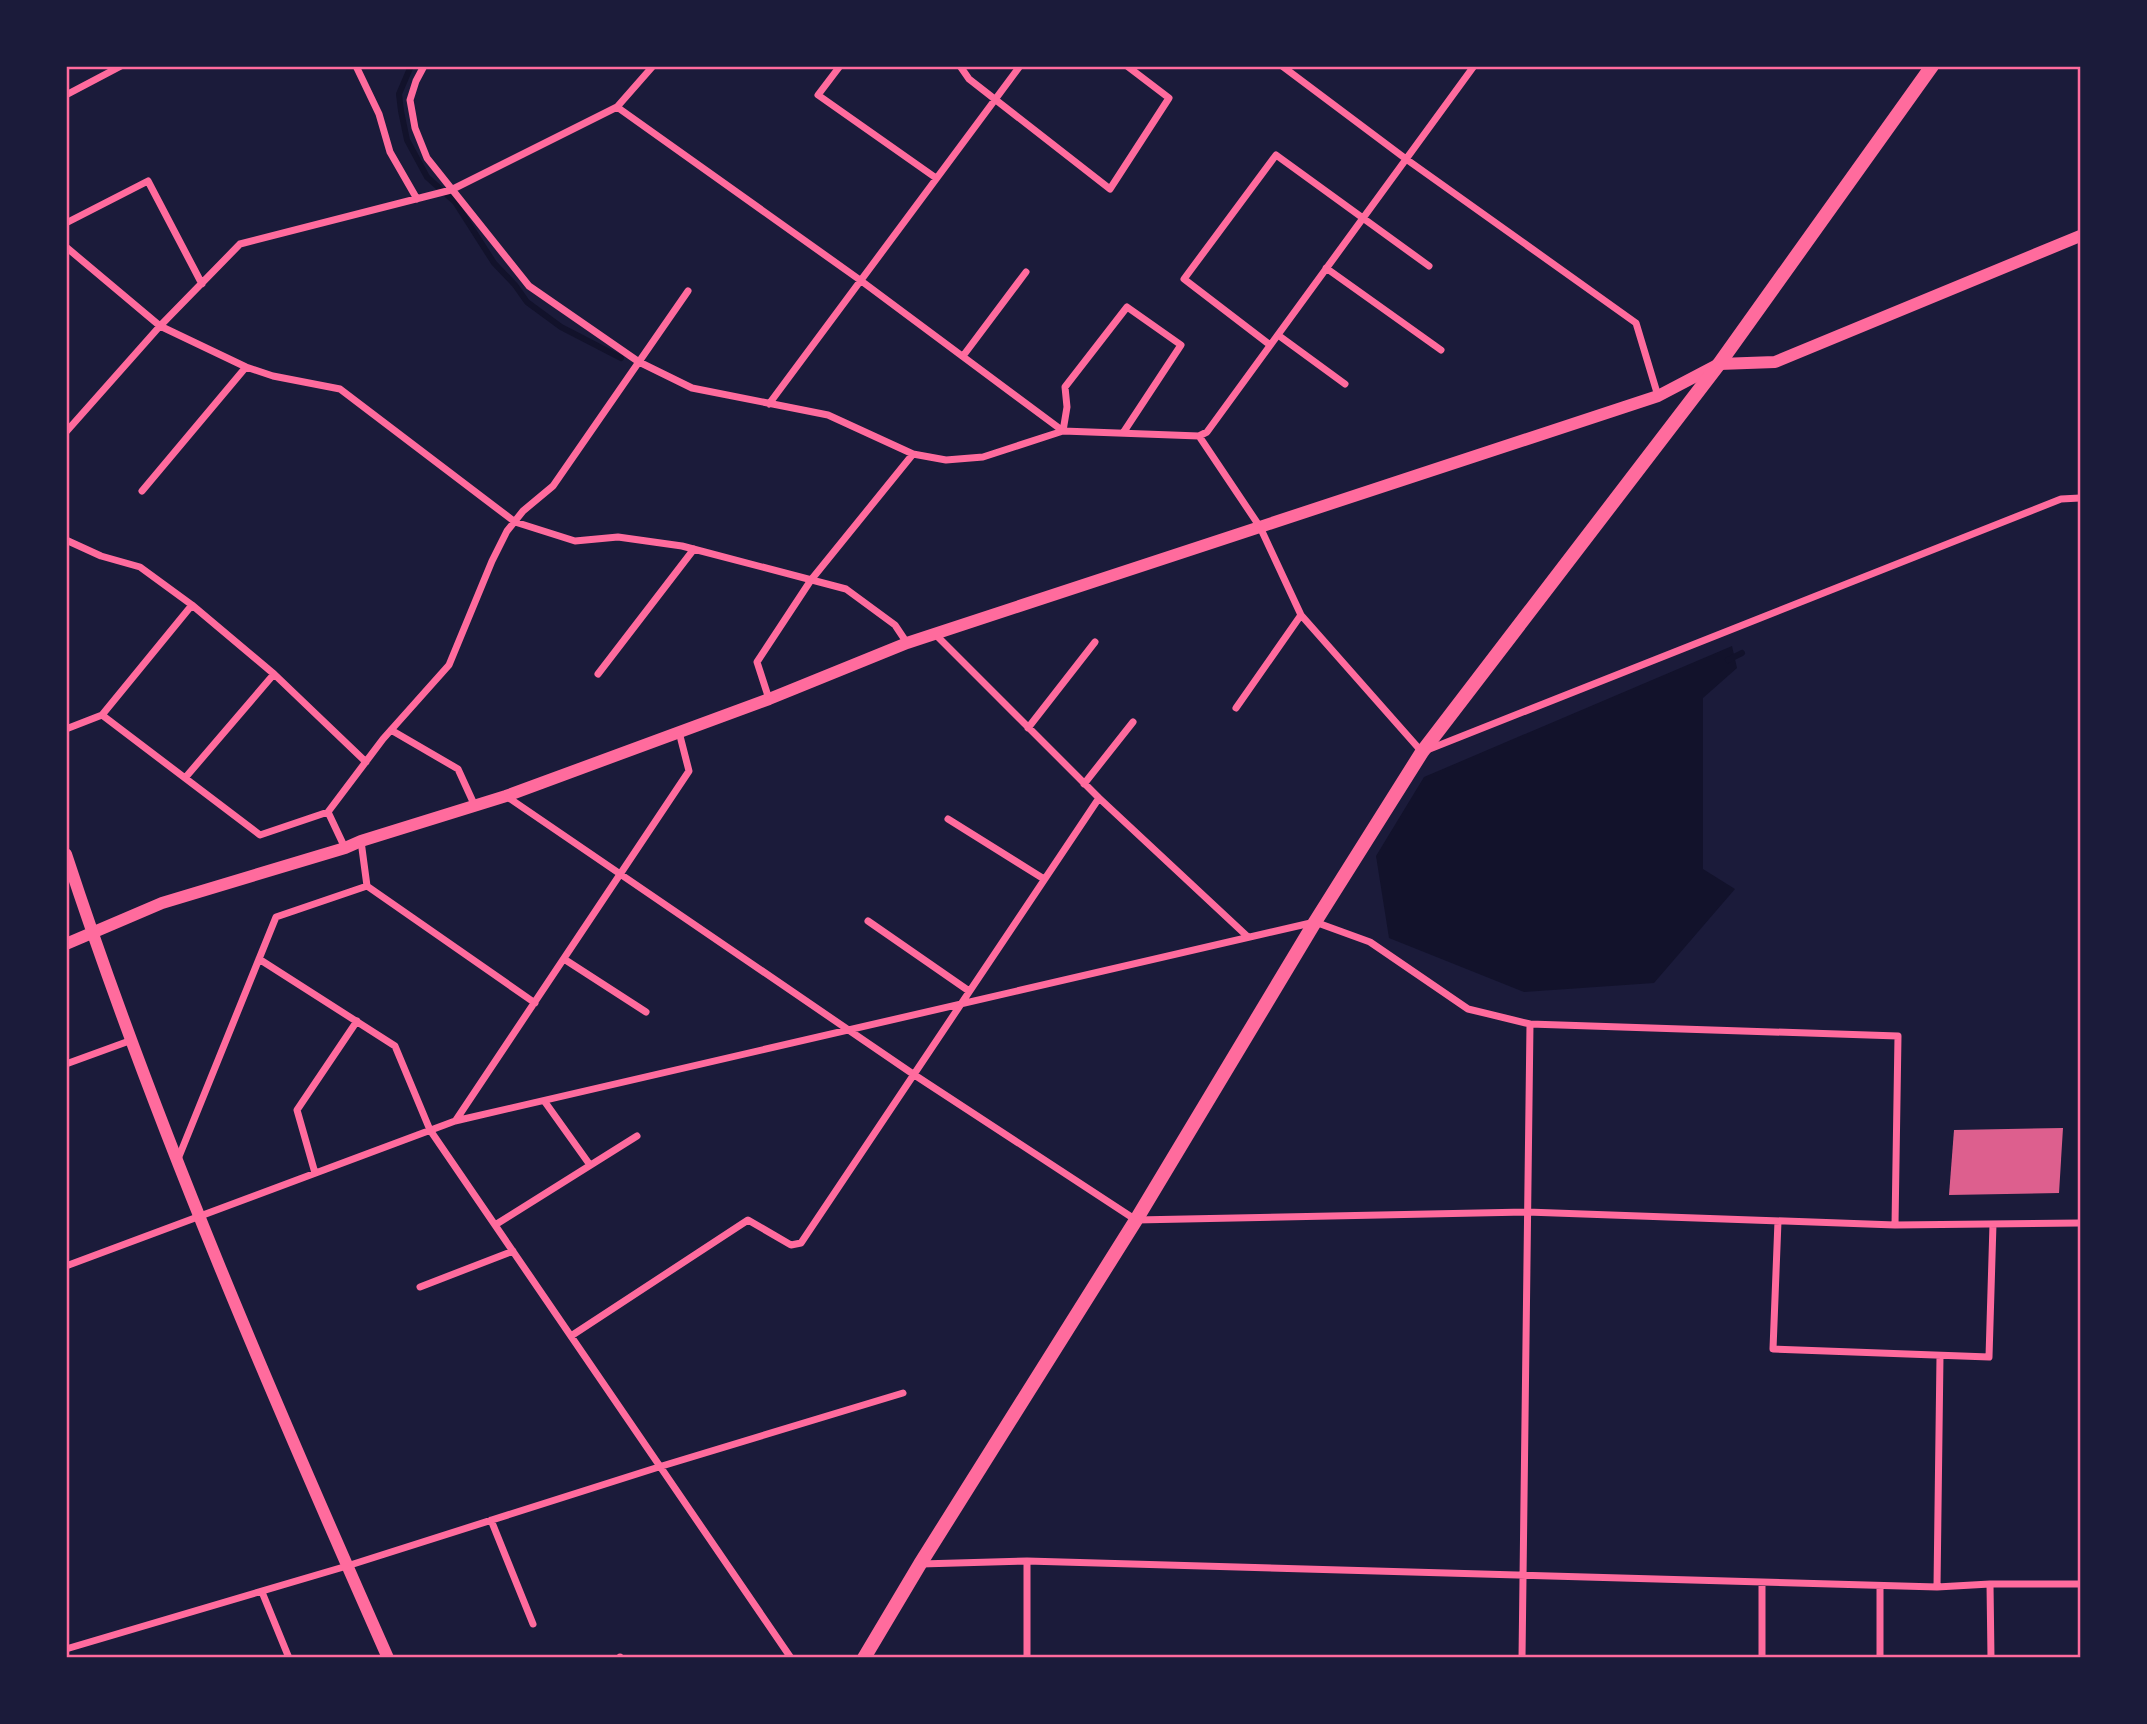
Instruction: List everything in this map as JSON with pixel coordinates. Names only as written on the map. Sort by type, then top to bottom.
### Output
[{"type":"main road","points":[[864,1657],[1136,1220],[1315,922],[1422,752],[1719,364],[1932,66]]},
{"type":"street","points":[[66,95],[121,66]]},
{"type":"street","points":[[356,66],[379,114],[390,152],[417,199]]},
{"type":"street","points":[[424,66],[410,100],[415,128],[427,158],[529,286],[639,362],[692,388],[828,415],[913,454],[946,460],[983,457],[1063,431],[1199,436],[1207,432],[1474,66]]},
{"type":"street","points":[[66,432],[160,326],[240,244],[451,190],[617,107],[653,66]]},
{"type":"street","points":[[840,66],[818,95],[936,178]]},
{"type":"street","points":[[960,66],[969,79],[1110,189],[1169,98],[1127,66]]},
{"type":"street","points":[[769,404],[1020,66]]},
{"type":"street","points":[[1282,66],[1406,159],[1636,323],[1658,396]]},
{"type":"street","points":[[617,107],[860,280],[1063,431]]},
{"type":"street","points":[[1270,345],[1184,279],[1276,155],[1429,266]]},
{"type":"street","points":[[66,223],[148,181],[202,284]]},
{"type":"street","points":[[66,944],[162,903],[506,796],[769,699],[907,643],[1658,396],[1719,364],[1775,362],[2081,236]]},
{"type":"street","points":[[66,247],[160,326],[246,367],[273,376],[340,390],[515,522],[575,541],[618,537],[694,549],[846,589],[895,625],[907,643]]},
{"type":"street","points":[[1326,268],[1441,350]]},
{"type":"street","points":[[963,356],[1026,272]]},
{"type":"street","points":[[103,715],[260,835],[328,812],[391,730],[449,665],[507,531],[523,511],[553,486],[688,291]]},
{"type":"street","points":[[1063,431],[1067,407],[1065,387],[1127,307],[1181,345],[1123,433]]},
{"type":"street","points":[[1278,335],[1345,384]]},
{"type":"street","points":[[142,491],[246,367]]},
{"type":"street","points":[[1199,436],[1260,527],[1301,615],[1422,752],[2061,499],[2081,498]]},
{"type":"street","points":[[769,699],[757,662],[811,580],[913,454]]},
{"type":"street","points":[[66,540],[101,556],[140,567],[192,605],[274,674],[366,762]]},
{"type":"street","points":[[598,674],[694,549]]},
{"type":"street","points":[[66,729],[103,715],[192,605]]},
{"type":"street","points":[[1236,708],[1301,615]]},
{"type":"street","points":[[935,635],[1084,784],[1248,937]]},
{"type":"street","points":[[1028,728],[1095,642]]},
{"type":"street","points":[[185,778],[274,674]]},
{"type":"street","points":[[1084,784],[1133,722]]},
{"type":"street","points":[[391,730],[458,769],[474,804]]},
{"type":"street","points":[[455,1121],[689,771],[679,732]]},
{"type":"street","points":[[506,796],[913,1074],[1136,1220],[1527,1212],[1895,1225],[2081,1223]]},
{"type":"street","points":[[571,1336],[748,1220],[791,1245],[801,1244],[1099,798]]},
{"type":"street","points":[[328,812],[345,848]]},
{"type":"street","points":[[948,819],[1044,879]]},
{"type":"street","points":[[361,841],[367,886],[535,1003]]},
{"type":"street","points":[[66,853],[93,934],[199,1217],[388,1657]]},
{"type":"street","points":[[177,1160],[276,918],[367,886]]},
{"type":"street","points":[[868,921],[969,991]]},
{"type":"street","points":[[66,1266],[455,1121],[1315,922],[1370,942],[1468,1009],[1530,1024],[1898,1036],[1895,1225]]},
{"type":"street","points":[[259,959],[395,1046],[430,1130],[791,1657]]},
{"type":"street","points":[[564,959],[646,1012]]},
{"type":"street","points":[[315,1173],[298,1110],[357,1021]]},
{"type":"street","points":[[1522,1657],[1530,1024]]},
{"type":"street","points":[[66,1064],[132,1040]]},
{"type":"street","points":[[545,1102],[590,1165]]},
{"type":"street","points":[[495,1225],[637,1136]]},
{"type":"street","points":[[1778,1221],[1773,1349],[1989,1357],[1993,1224]]},
{"type":"street","points":[[420,1287],[513,1251]]},
{"type":"street","points":[[1937,1587],[1940,1356]]},
{"type":"street","points":[[66,1649],[348,1566],[903,1393]]},
{"type":"street","points":[[491,1520],[533,1623]]},
{"type":"street","points":[[1027,1561],[1027,1657]]},
{"type":"street","points":[[920,1564],[1027,1561],[1937,1587],[2081,1584]]},
{"type":"street","points":[[1762,1582],[1762,1657]]},
{"type":"street","points":[[1990,1584],[1991,1657]]},
{"type":"street","points":[[1880,1586],[1880,1657]]},
{"type":"street","points":[[262,1592],[289,1657]]},
{"type":"shaded area","points":[[1732,646],[1737,668],[1703,698],[1703,869],[1735,889],[1654,983],[1524,992],[1389,938],[1376,856],[1424,777]]},
{"type":"building","points":[[2063,1128],[2059,1193],[1949,1195],[1954,1130]]},
{"type":"waterway","points":[[411,66],[399,94],[401,111],[407,140],[427,177],[455,202],[494,263],[527,302],[561,327],[621,358]]},
{"type":"waterway","points":[[1728,660],[1742,653]]}]
